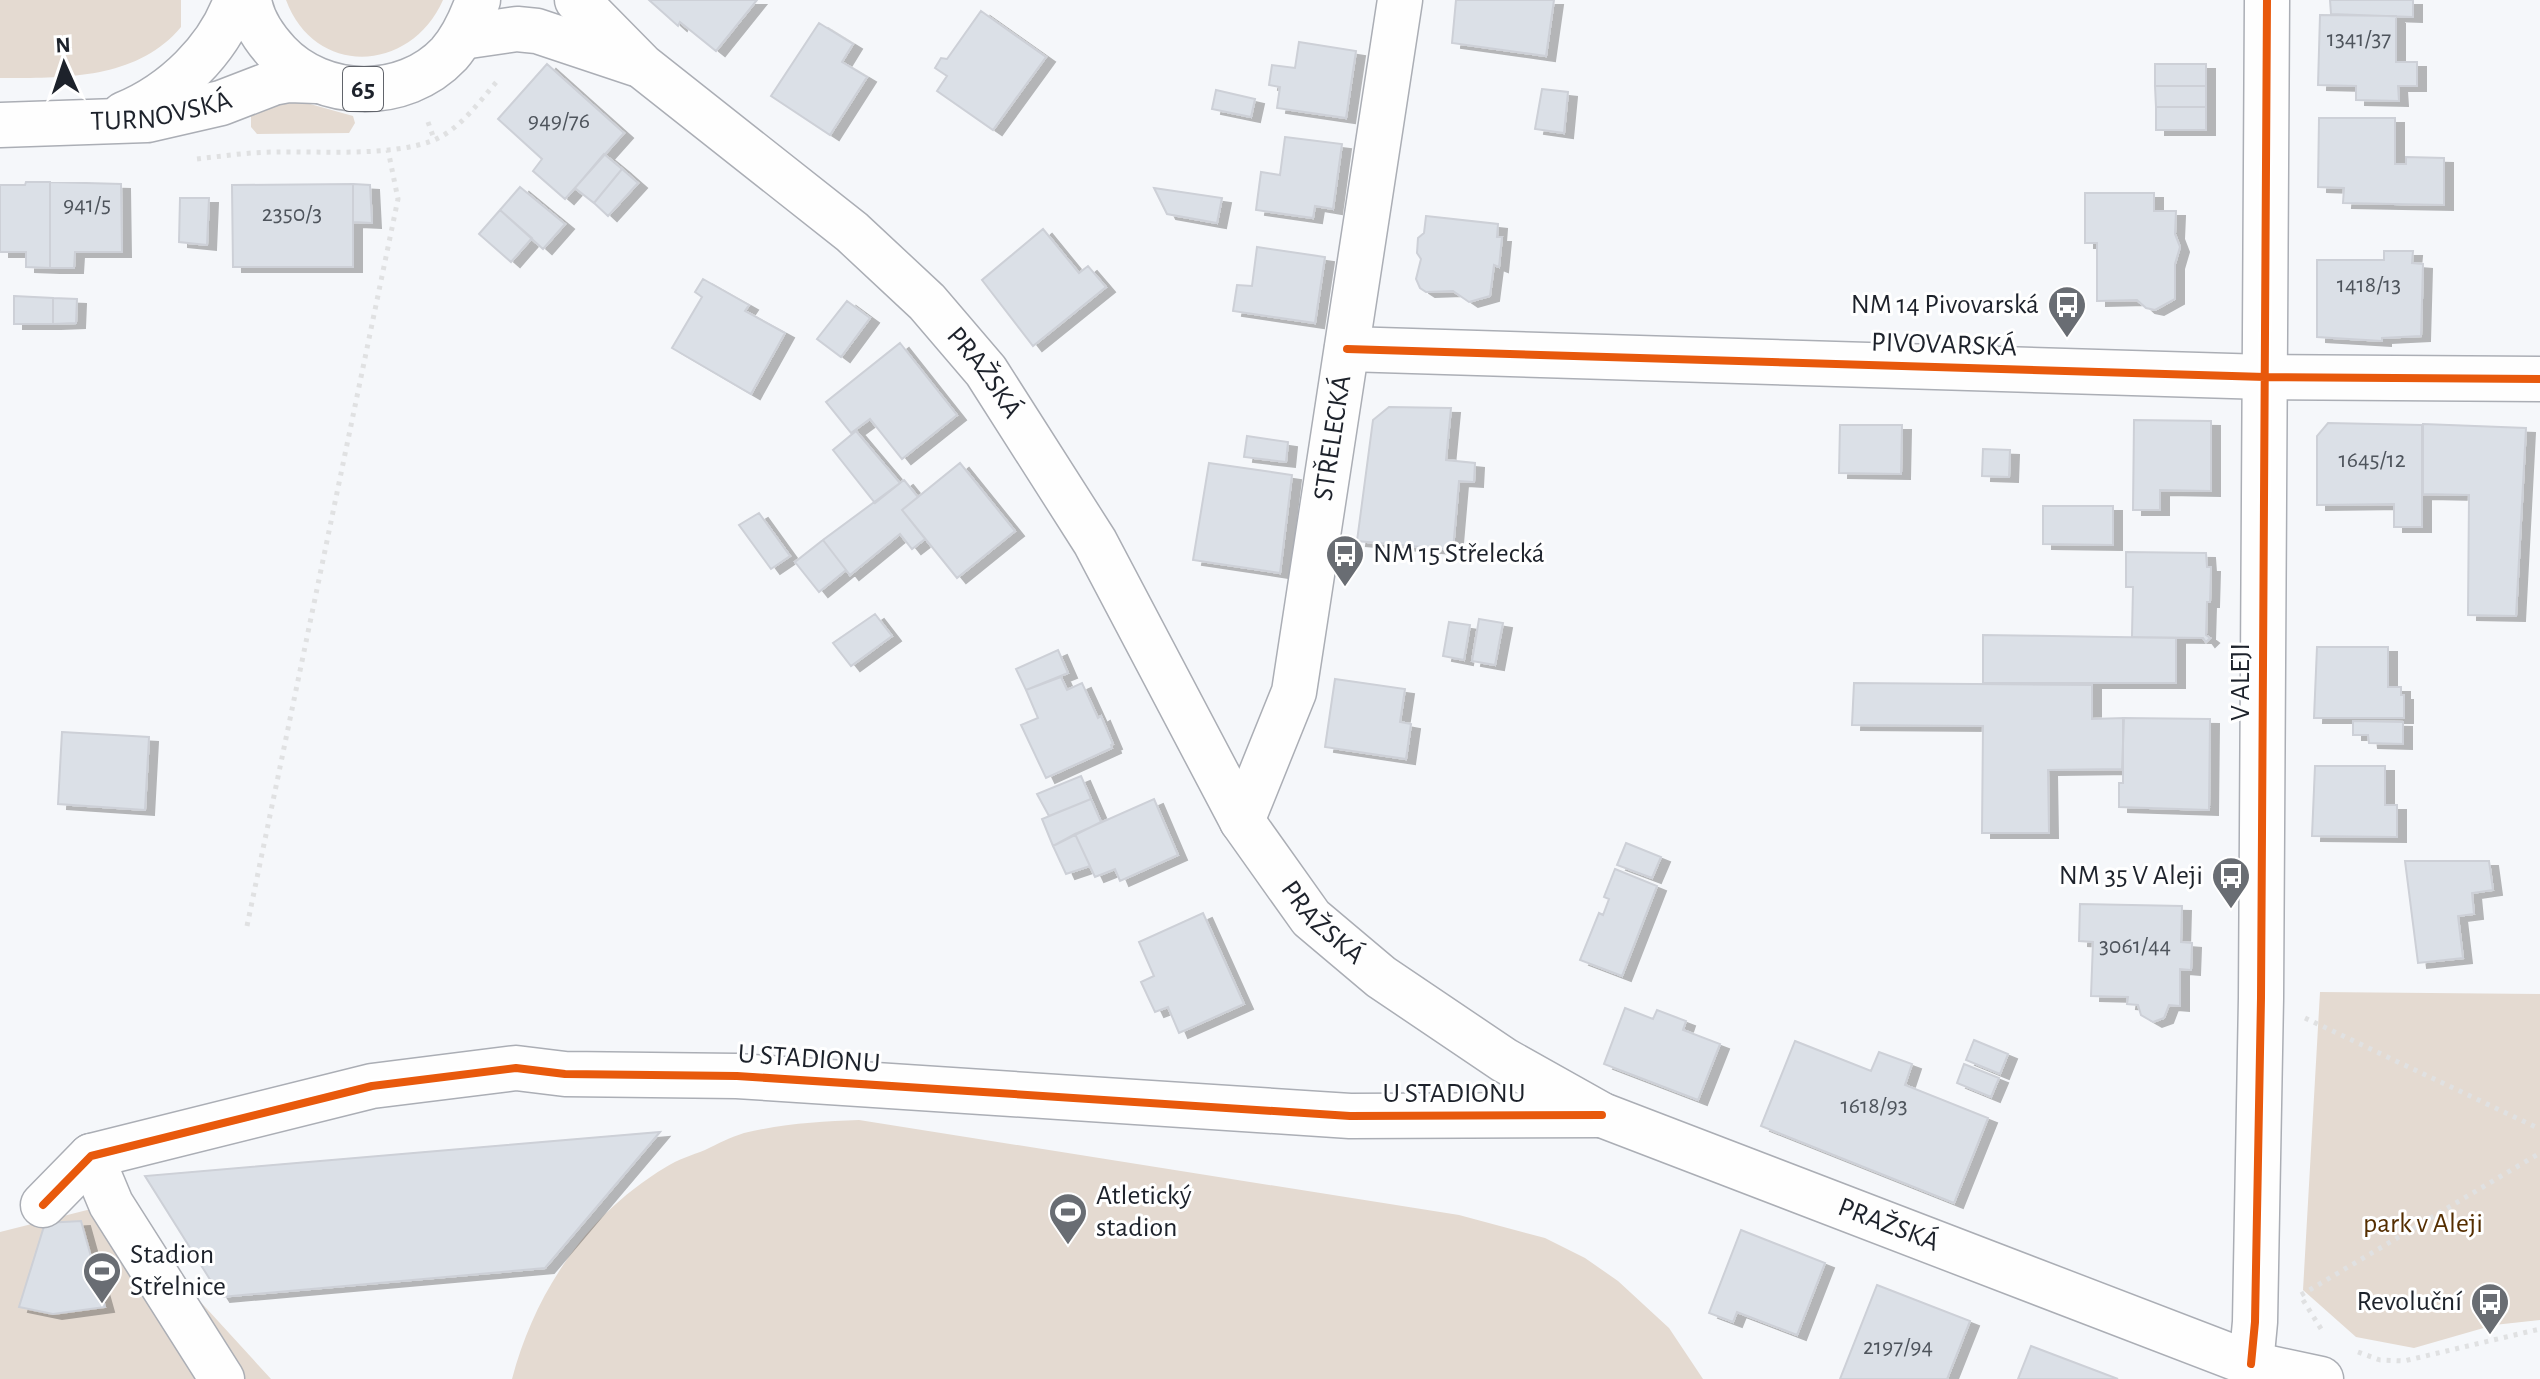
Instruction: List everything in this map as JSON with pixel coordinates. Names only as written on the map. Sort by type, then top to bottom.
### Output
[{"type":"street","name":"65","points":[[103,123],[131,111],[181,78],[217,39],[229,20],[236,0]]},
{"type":"street","name":"PRAŽSKÁ","points":[[249,0],[265,39],[288,64],[317,81],[348,89],[381,89],[412,80],[448,55],[470,18],[537,31],[642,66]]},
{"type":"street","name":"PRAŽSKÁ","points":[[577,0],[642,66],[852,232],[927,302],[986,371],[1095,542],[1242,821],[1311,918],[1381,977],[1504,1060],[1602,1115],[2253,1343],[2323,1358]]},
{"type":"street","name":"STŘELECKÁ","points":[[1242,821],[1294,692],[1400,0]]},
{"type":"street","name":"V ALEJI","points":[[2253,1343],[2261,998],[2267,0]]},
{"type":"street","name":"TURNOVSKÁ","points":[[0,125],[147,120],[182,113],[289,80],[317,81]]},
{"type":"street","name":"PIVOVARSKÁ","points":[[1347,349],[2265,377],[2540,379]]},
{"type":"street","name":"U STADIONU","points":[[91,1156],[372,1086],[516,1068],[565,1074],[737,1076],[1350,1116],[1602,1115]]},
{"type":"street","points":[[43,1205],[91,1156],[111,1204],[222,1379]]},
{"type":"path","points":[[247,926],[398,199],[388,150]]},
{"type":"path","points":[[2261,998],[2540,1129]]},
{"type":"path","points":[[2253,1343],[2300,1296],[2540,1153]]},
{"type":"path","points":[[2300,1296],[2323,1358]]},
{"type":"path","points":[[2351,1349],[2380,1360],[2404,1361],[2540,1329]]},
{"type":"green space","points":[[0,0],[181,0],[181,27],[143,57],[121,66],[73,76],[0,78]]},
{"type":"green space","points":[[286,0],[443,0],[428,24],[409,42],[387,53],[363,57],[340,54],[318,43],[300,25]]},
{"type":"green space","points":[[303,102],[353,116],[355,123],[349,133],[257,134],[251,127],[251,115],[281,103]]},
{"type":"green space","name":"park v Aleji","points":[[2320,992],[2540,994],[2540,1320],[2494,1325],[2414,1348],[2356,1337],[2303,1290]]},
{"type":"green space","name":"Atletický stadion","points":[[859,1120],[1459,1215],[1545,1238],[1585,1258],[1618,1281],[1669,1328],[1703,1379],[512,1379],[535,1316],[568,1258],[612,1208],[638,1186],[675,1162],[744,1133],[773,1127]]},
{"type":"green space","name":"Stadion Střelnice","points":[[111,1204],[271,1379],[0,1379],[0,1232]]},
{"type":"building","points":[[649,0],[757,0],[716,51],[680,22],[678,26]]},
{"type":"building","points":[[1456,0],[1554,0],[1546,56],[1452,43]]},
{"type":"building","points":[[2330,0],[2413,0],[2413,17],[2331,14]]},
{"type":"building","points":[[981,11],[1046,57],[993,130],[937,91],[947,76],[935,68],[941,58],[947,59]]},
{"type":"building","points":[[2320,15],[2396,16],[2396,62],[2417,62],[2417,86],[2398,86],[2399,101],[2356,100],[2356,86],[2318,85]]},
{"type":"building","points":[[819,23],[853,44],[842,62],[867,77],[830,135],[771,96]]},
{"type":"building","points":[[1299,42],[1356,51],[1346,118],[1277,108],[1280,87],[1269,85],[1272,65],[1295,68]]},
{"type":"building","points":[[547,64],[624,133],[565,199],[533,171],[542,159],[498,119]]},
{"type":"building","points":[[2155,64],[2206,64],[2206,86],[2155,86]]},
{"type":"building","points":[[2155,86],[2206,86],[2206,107],[2156,107]]},
{"type":"building","points":[[1542,89],[1568,92],[1564,133],[1535,129]]},
{"type":"building","points":[[1216,90],[1255,99],[1251,117],[1212,109]]},
{"type":"building","points":[[2156,107],[2206,107],[2206,130],[2156,130]]},
{"type":"building","points":[[2319,118],[2395,118],[2395,164],[2406,164],[2406,157],[2444,158],[2444,205],[2343,203],[2344,188],[2318,187]]},
{"type":"building","points":[[1285,137],[1342,144],[1333,209],[1315,206],[1313,218],[1256,210],[1261,172],[1280,175]]},
{"type":"building","points":[[604,154],[622,169],[594,203],[575,188]]},
{"type":"building","points":[[622,169],[638,183],[608,216],[594,203]]},
{"type":"building","points":[[26,182],[50,182],[50,268],[26,267],[26,252],[0,252],[0,185],[25,185]]},
{"type":"building","points":[[50,182],[121,184],[122,252],[75,252],[74,268],[50,268]]},
{"type":"building","points":[[353,184],[370,185],[372,223],[353,222]]},
{"type":"building","points":[[353,184],[353,267],[233,267],[232,185]]},
{"type":"building","points":[[520,187],[565,224],[543,249],[500,210]]},
{"type":"building","points":[[1154,188],[1222,198],[1217,223],[1167,214]]},
{"type":"building","points":[[2085,193],[2154,193],[2154,211],[2176,211],[2175,234],[2180,247],[2175,264],[2175,299],[2155,310],[2146,308],[2137,300],[2097,301],[2097,243],[2085,243]]},
{"type":"building","points":[[180,198],[209,198],[207,245],[179,242]]},
{"type":"building","points":[[500,210],[532,238],[511,262],[479,234]]},
{"type":"building","points":[[1426,216],[1498,224],[1497,237],[1502,237],[1499,267],[1494,265],[1490,296],[1469,302],[1453,291],[1426,292],[1420,288],[1416,279],[1421,259],[1417,253],[1418,238],[1424,233]]},
{"type":"building","points":[[1043,229],[1079,273],[1088,266],[1106,287],[1033,346],[982,280]]},
{"type":"building","points":[[1257,247],[1325,257],[1315,323],[1233,311],[1237,285],[1252,286]]},
{"type":"building","points":[[2384,251],[2413,251],[2412,263],[2423,264],[2421,336],[2382,338],[2382,341],[2317,337],[2317,260],[2384,260]]},
{"type":"building","points":[[703,279],[749,305],[745,311],[785,333],[751,394],[672,348],[702,297],[695,292]]},
{"type":"building","points":[[14,296],[53,298],[53,324],[14,324]]},
{"type":"building","points":[[53,298],[77,299],[76,323],[53,324]]},
{"type":"building","points":[[847,301],[870,318],[841,357],[817,339]]},
{"type":"building","points":[[900,343],[957,415],[902,459],[870,419],[851,433],[826,402]]},
{"type":"building","points":[[1389,407],[1451,408],[1446,460],[1475,463],[1474,482],[1459,481],[1453,550],[1357,541],[1373,420]]},
{"type":"building","points":[[2134,420],[2211,421],[2211,491],[2160,490],[2160,510],[2133,510]]},
{"type":"building","points":[[2328,423],[2422,425],[2422,527],[2394,527],[2394,504],[2317,505],[2317,436]]},
{"type":"building","points":[[2423,424],[2526,428],[2516,616],[2468,615],[2469,495],[2423,494]]},
{"type":"building","points":[[1840,425],[1902,425],[1901,474],[1839,473]]},
{"type":"building","points":[[856,431],[900,483],[875,503],[833,450]]},
{"type":"building","points":[[1247,436],[1288,442],[1286,462],[1244,457]]},
{"type":"building","points":[[1983,449],[2010,450],[2009,477],[1982,476]]},
{"type":"building","points":[[960,463],[1015,531],[957,578],[902,510]]},
{"type":"building","points":[[1209,463],[1292,475],[1280,573],[1193,560]]},
{"type":"building","points":[[904,480],[918,497],[902,510],[925,539],[912,549],[900,534],[850,575],[823,540]]},
{"type":"building","points":[[2043,506],[2113,506],[2113,545],[2043,544]]},
{"type":"building","points":[[759,513],[790,556],[771,569],[739,525]]},
{"type":"building","points":[[823,540],[846,570],[819,592],[795,562]]},
{"type":"building","points":[[2126,552],[2206,553],[2207,567],[2211,567],[2206,635],[2210,638],[2206,642],[2203,638],[2132,637],[2133,587],[2126,587]]},
{"type":"building","points":[[875,614],[892,636],[851,666],[833,643]]},
{"type":"building","points":[[1479,619],[1503,623],[1495,665],[1472,661]]},
{"type":"building","points":[[1449,622],[1470,625],[1464,660],[1443,656]]},
{"type":"building","points":[[1983,635],[2176,638],[2176,683],[1983,683]]},
{"type":"building","points":[[2317,647],[2388,647],[2388,687],[2401,687],[2404,718],[2314,718]]},
{"type":"building","points":[[1058,650],[1068,673],[1026,690],[1016,669]]},
{"type":"building","points":[[1061,677],[1067,690],[1082,683],[1113,744],[1112,748],[1046,778],[1021,725],[1038,718],[1026,690]]},
{"type":"building","points":[[1335,679],[1405,689],[1400,722],[1411,724],[1406,759],[1325,747]]},
{"type":"building","points":[[1854,683],[2092,685],[2092,719],[2124,718],[2122,769],[2048,770],[2049,833],[1982,833],[1983,726],[1852,725]]},
{"type":"building","points":[[2123,718],[2210,719],[2209,810],[2119,807],[2119,783],[2123,783]]},
{"type":"building","points":[[2353,721],[2403,722],[2403,744],[2369,743],[2368,735],[2353,735]]},
{"type":"building","points":[[62,732],[149,737],[145,810],[58,804]]},
{"type":"building","points":[[2315,766],[2385,766],[2385,805],[2397,805],[2397,837],[2312,836]]},
{"type":"building","points":[[1081,776],[1091,799],[1049,816],[1037,794]]},
{"type":"building","points":[[1091,799],[1101,822],[1053,846],[1042,819]]},
{"type":"building","points":[[1154,799],[1178,855],[1120,881],[1115,869],[1095,877],[1075,834]]},
{"type":"building","points":[[1075,834],[1090,866],[1066,874],[1053,846]]},
{"type":"building","points":[[1626,843],[1661,857],[1652,878],[1617,865]]},
{"type":"building","points":[[2405,861],[2489,861],[2493,890],[2472,893],[2474,914],[2458,916],[2463,958],[2418,963]]},
{"type":"building","points":[[1615,869],[1657,886],[1622,976],[1580,960],[1599,913],[1603,915],[1609,899],[1604,897]]},
{"type":"building","points":[[2080,904],[2182,906],[2181,942],[2192,943],[2191,970],[2180,969],[2180,1006],[2169,1005],[2164,1018],[2153,1022],[2141,1015],[2138,1005],[2127,1004],[2128,997],[2091,996],[2093,942],[2079,941]]},
{"type":"building","points":[[1203,913],[1244,1004],[1179,1033],[1168,1007],[1155,1012],[1141,982],[1154,976],[1139,942]]},
{"type":"building","points":[[1625,1008],[1653,1019],[1657,1010],[1686,1021],[1683,1030],[1720,1044],[1698,1100],[1604,1064]]},
{"type":"building","points":[[1974,1040],[2008,1054],[2000,1074],[1966,1060]]},
{"type":"building","points":[[1795,1041],[1871,1071],[1879,1052],[1912,1064],[1905,1085],[1988,1118],[1954,1203],[1761,1126]]},
{"type":"building","points":[[1964,1064],[1999,1078],[1991,1097],[1957,1083]]},
{"type":"building","points":[[660,1132],[545,1268],[221,1297],[145,1176]]},
{"type":"building","points":[[81,1221],[105,1307],[53,1314],[19,1307],[45,1223]]},
{"type":"building","points":[[1741,1230],[1825,1263],[1797,1335],[1737,1312],[1733,1322],[1709,1313]]},
{"type":"building","points":[[1877,1285],[1970,1321],[1947,1379],[1840,1379]]},
{"type":"building","points":[[2031,1346],[2118,1379],[2018,1379]]},
{"type":"cycle path","points":[[2251,1364],[2255,1322],[2261,998],[2267,0]]},
{"type":"cycle path","points":[[1347,349],[2265,377],[2540,379]]},
{"type":"cycle path","points":[[43,1205],[91,1156],[372,1086],[516,1068],[565,1074],[737,1076],[1350,1116],[1602,1115]]},
{"type":"place","name":"NM 14 Pivovarská","points":[[2067,339]]},
{"type":"place","name":"NM 15 Střelecká","points":[[1345,588]]},
{"type":"place","name":"NM 35 V Aleji","points":[[2231,910]]},
{"type":"place","name":"Atletický stadion","points":[[1068,1246]]},
{"type":"place","name":"Stadion Střelnice","points":[[102,1305]]},
{"type":"place","name":"Revoluční","points":[[2490,1336]]}]
